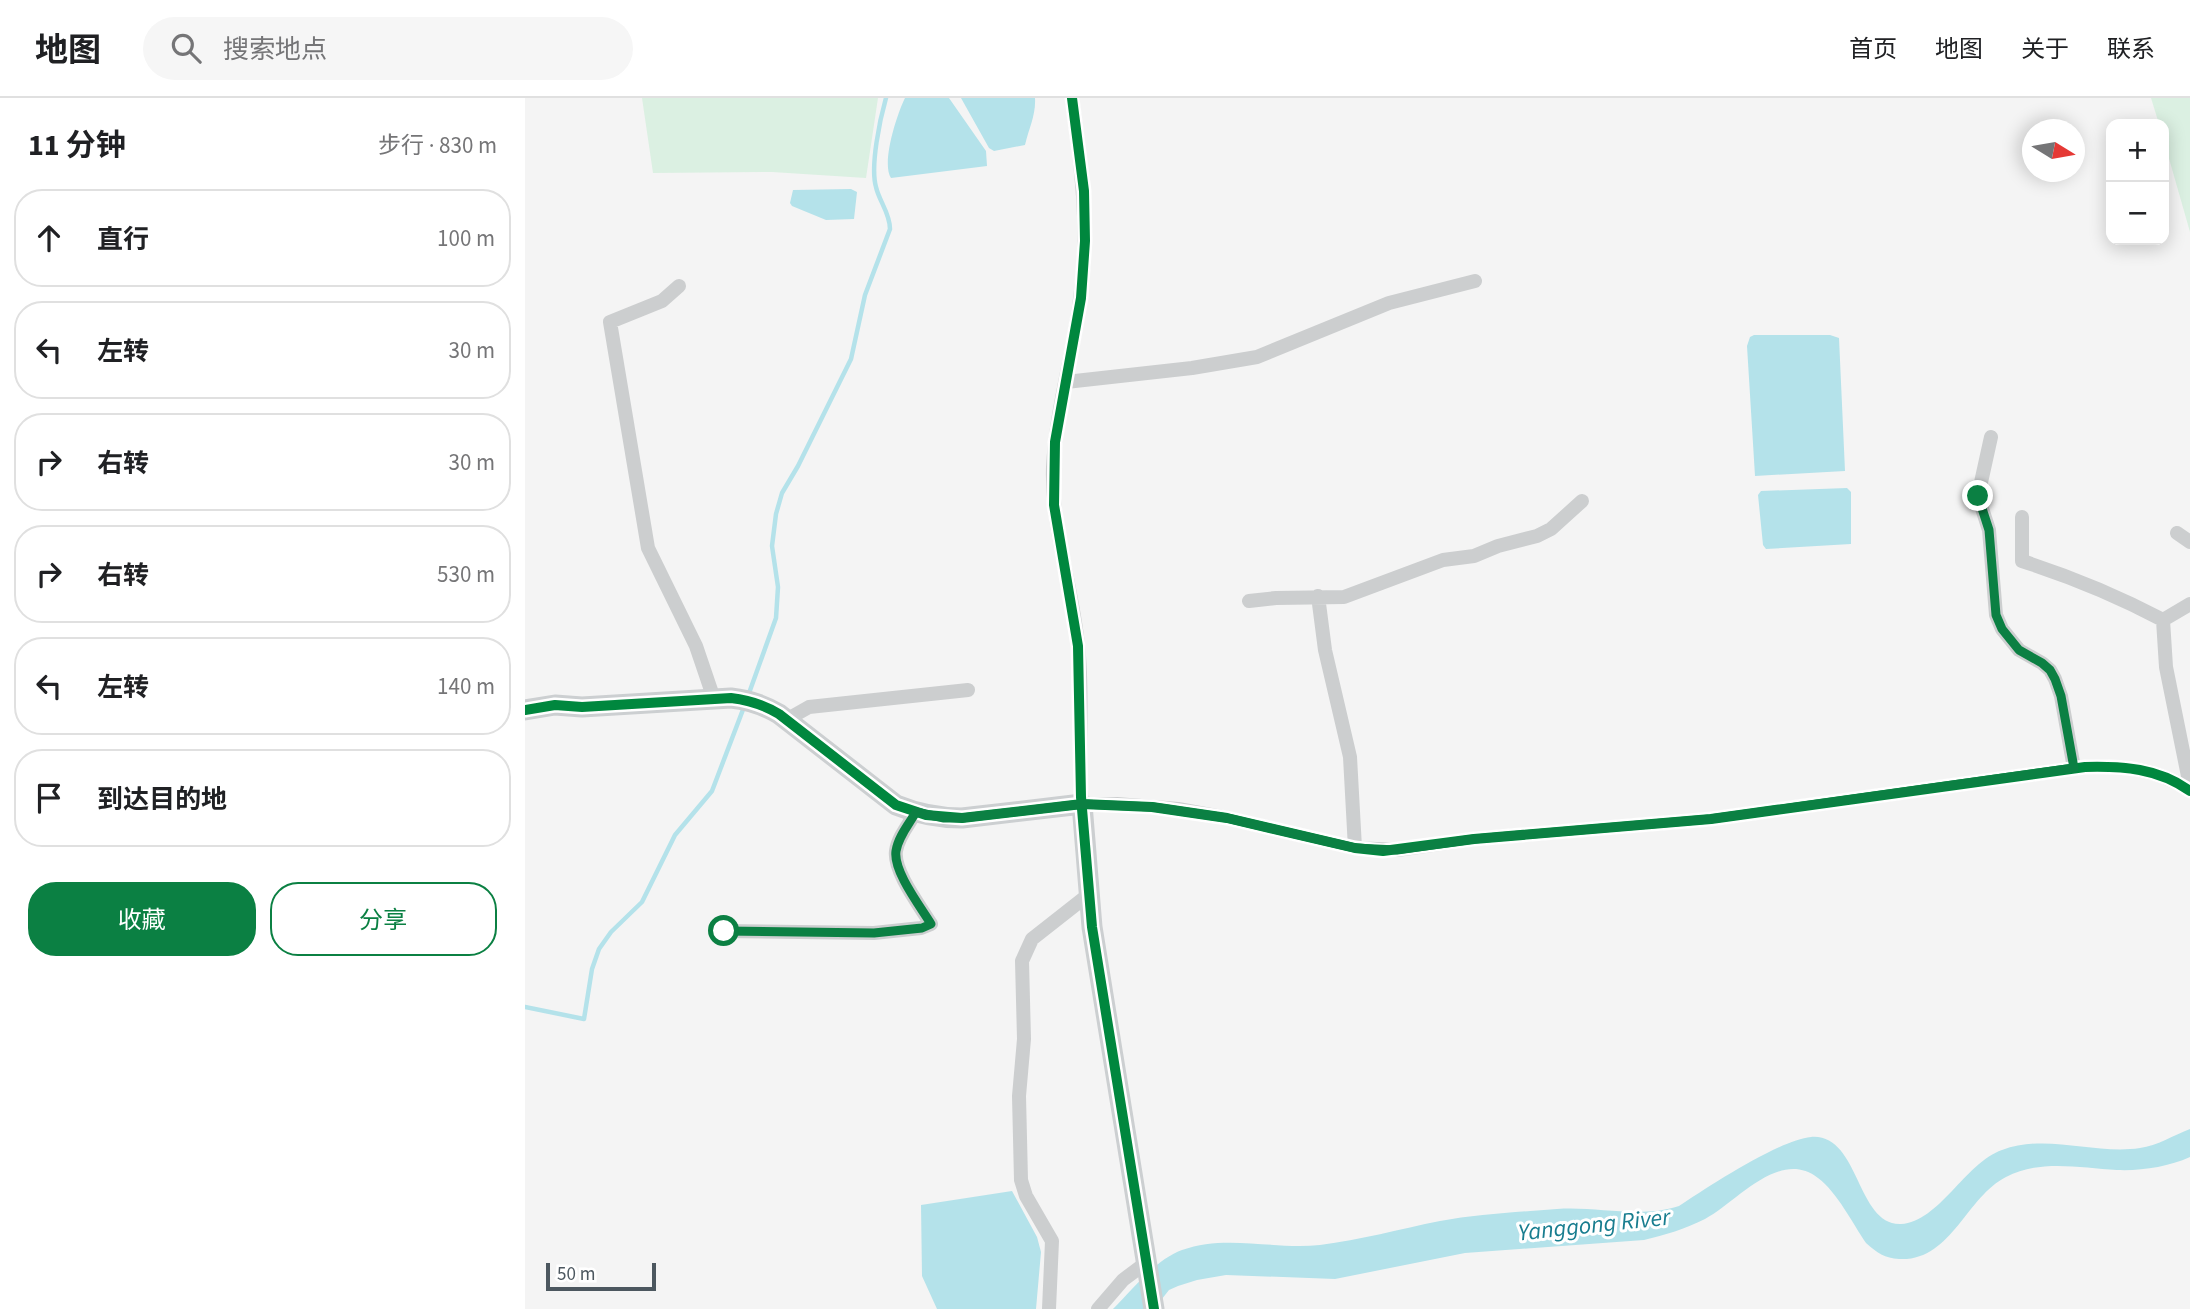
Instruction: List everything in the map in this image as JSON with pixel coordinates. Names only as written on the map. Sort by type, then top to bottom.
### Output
[{"type":"street","points":[[1072,98],[1081,166],[1085,240],[1081,298],[1055,442],[1053,488],[1056,522],[1078,646],[1082,804],[1089,895],[1154,1309]]},
{"type":"street","points":[[1066,382],[1192,368],[1257,357],[1389,303],[1475,281]]},
{"type":"street","points":[[679,286],[663,301],[610,322],[648,548],[696,646],[714,699]]},
{"type":"street","points":[[1991,437],[1978,496],[1989,530],[1996,615],[2002,629],[2019,650],[2042,663],[2055,679],[2061,696],[2074,768]]},
{"type":"street","points":[[1249,600],[1344,597],[1443,560],[1474,556],[1498,546],[1537,536],[1551,529],[1582,501]]},
{"type":"street","points":[[2022,517],[2022,562],[2114,594],[2163,620]]},
{"type":"street","points":[[2177,533],[2190,542]]},
{"type":"street","points":[[1318,596],[1325,650],[1350,757],[1355,848]]},
{"type":"street","points":[[2163,620],[2190,604]]},
{"type":"street","points":[[2163,620],[2167,677],[2190,788]]},
{"type":"street","points":[[786,720],[809,707],[968,690]]},
{"type":"street","points":[[525,710],[555,705],[582,707],[745,699],[769,708],[896,805],[916,812],[944,818],[962,818],[1082,804],[1117,804],[1178,809],[1355,848],[1397,850],[1474,839],[1710,819],[2074,768],[2106,766],[2140,769],[2167,777],[2190,788]]},
{"type":"street","points":[[724,931],[874,933],[922,928],[931,924],[896,862],[896,849],[900,838],[916,812]]},
{"type":"street","points":[[1049,1309],[1052,1241],[1026,1196],[1021,1180],[1019,1096],[1024,1039],[1022,961],[1032,939],[1089,895]]},
{"type":"street","points":[[1098,1309],[1123,1280],[1147,1265]]},
{"type":"green space","points":[[642,98],[878,98],[866,178],[772,172],[653,173]]},
{"type":"green space","points":[[2151,98],[2190,98],[2190,232],[2169,158],[2169,119],[2157,119]]},
{"type":"water","points":[[905,98],[949,98],[986,151],[987,166],[891,178],[888,171],[889,150],[894,126]]},
{"type":"water","points":[[961,98],[1035,98],[1025,145],[994,151],[989,148]]},
{"type":"water","points":[[851,189],[857,192],[854,219],[826,220],[790,203],[793,190]]},
{"type":"water","points":[[1830,335],[1839,338],[1845,471],[1755,476],[1747,346],[1750,337]]},
{"type":"water","points":[[1847,488],[1851,492],[1851,544],[1766,549],[1763,545],[1758,495],[1761,491]]},
{"type":"water","name":"Yanggong River","points":[[2190,1129],[2190,1157],[2164,1166],[2126,1170],[2046,1166],[2019,1171],[2006,1177],[1992,1186],[1945,1240],[1917,1257],[1899,1259],[1878,1252],[1866,1243],[1825,1184],[1803,1170],[1788,1169],[1759,1181],[1705,1219],[1644,1240],[1465,1253],[1335,1279],[1226,1275],[1197,1280],[1169,1290],[1154,1309],[1113,1309],[1163,1261],[1182,1250],[1199,1245],[1320,1245],[1440,1221],[1513,1212],[1572,1209],[1634,1212],[1664,1210],[1679,1206],[1781,1146],[1811,1137],[1827,1140],[1839,1149],[1875,1211],[1886,1221],[1901,1224],[1915,1221],[1928,1213],[1976,1167],[2002,1150],[2036,1144],[2106,1149],[2140,1148]]},
{"type":"water","points":[[1012,1191],[1037,1237],[1041,1252],[1036,1309],[937,1309],[922,1276],[921,1205]]},
{"type":"waterway","points":[[748,696],[776,618],[778,587],[772,546],[782,493],[851,359],[865,295],[890,229],[874,178],[876,142],[886,98]]},
{"type":"waterway","points":[[525,1007],[584,1019],[592,969],[599,949],[611,932],[642,902],[675,835],[712,791],[744,707]]},
{"type":"cycle path","points":[[1072,98],[1084,191],[1085,241],[1081,298],[1055,442],[1054,505],[1078,646],[1081,797],[1092,927],[1154,1309]]},
{"type":"cycle path","points":[[525,710],[555,705],[582,707],[738,699],[756,703],[779,714],[896,805],[926,815],[962,818],[1082,804],[1152,807],[1227,818],[1355,848],[1383,851],[1474,839],[1711,819],[2085,767],[2140,770],[2165,777],[2190,791]]},
{"type":"route","points":[[724,931],[874,933],[922,928],[931,924],[896,862],[895,854],[900,838],[916,812],[944,818],[962,818],[1082,804],[1178,809],[1355,848],[1383,851],[1474,839],[1710,819],[2074,768],[2061,696],[2055,679],[2042,663],[2019,650],[2002,629],[1996,615],[1989,530],[1978,496]]}]
